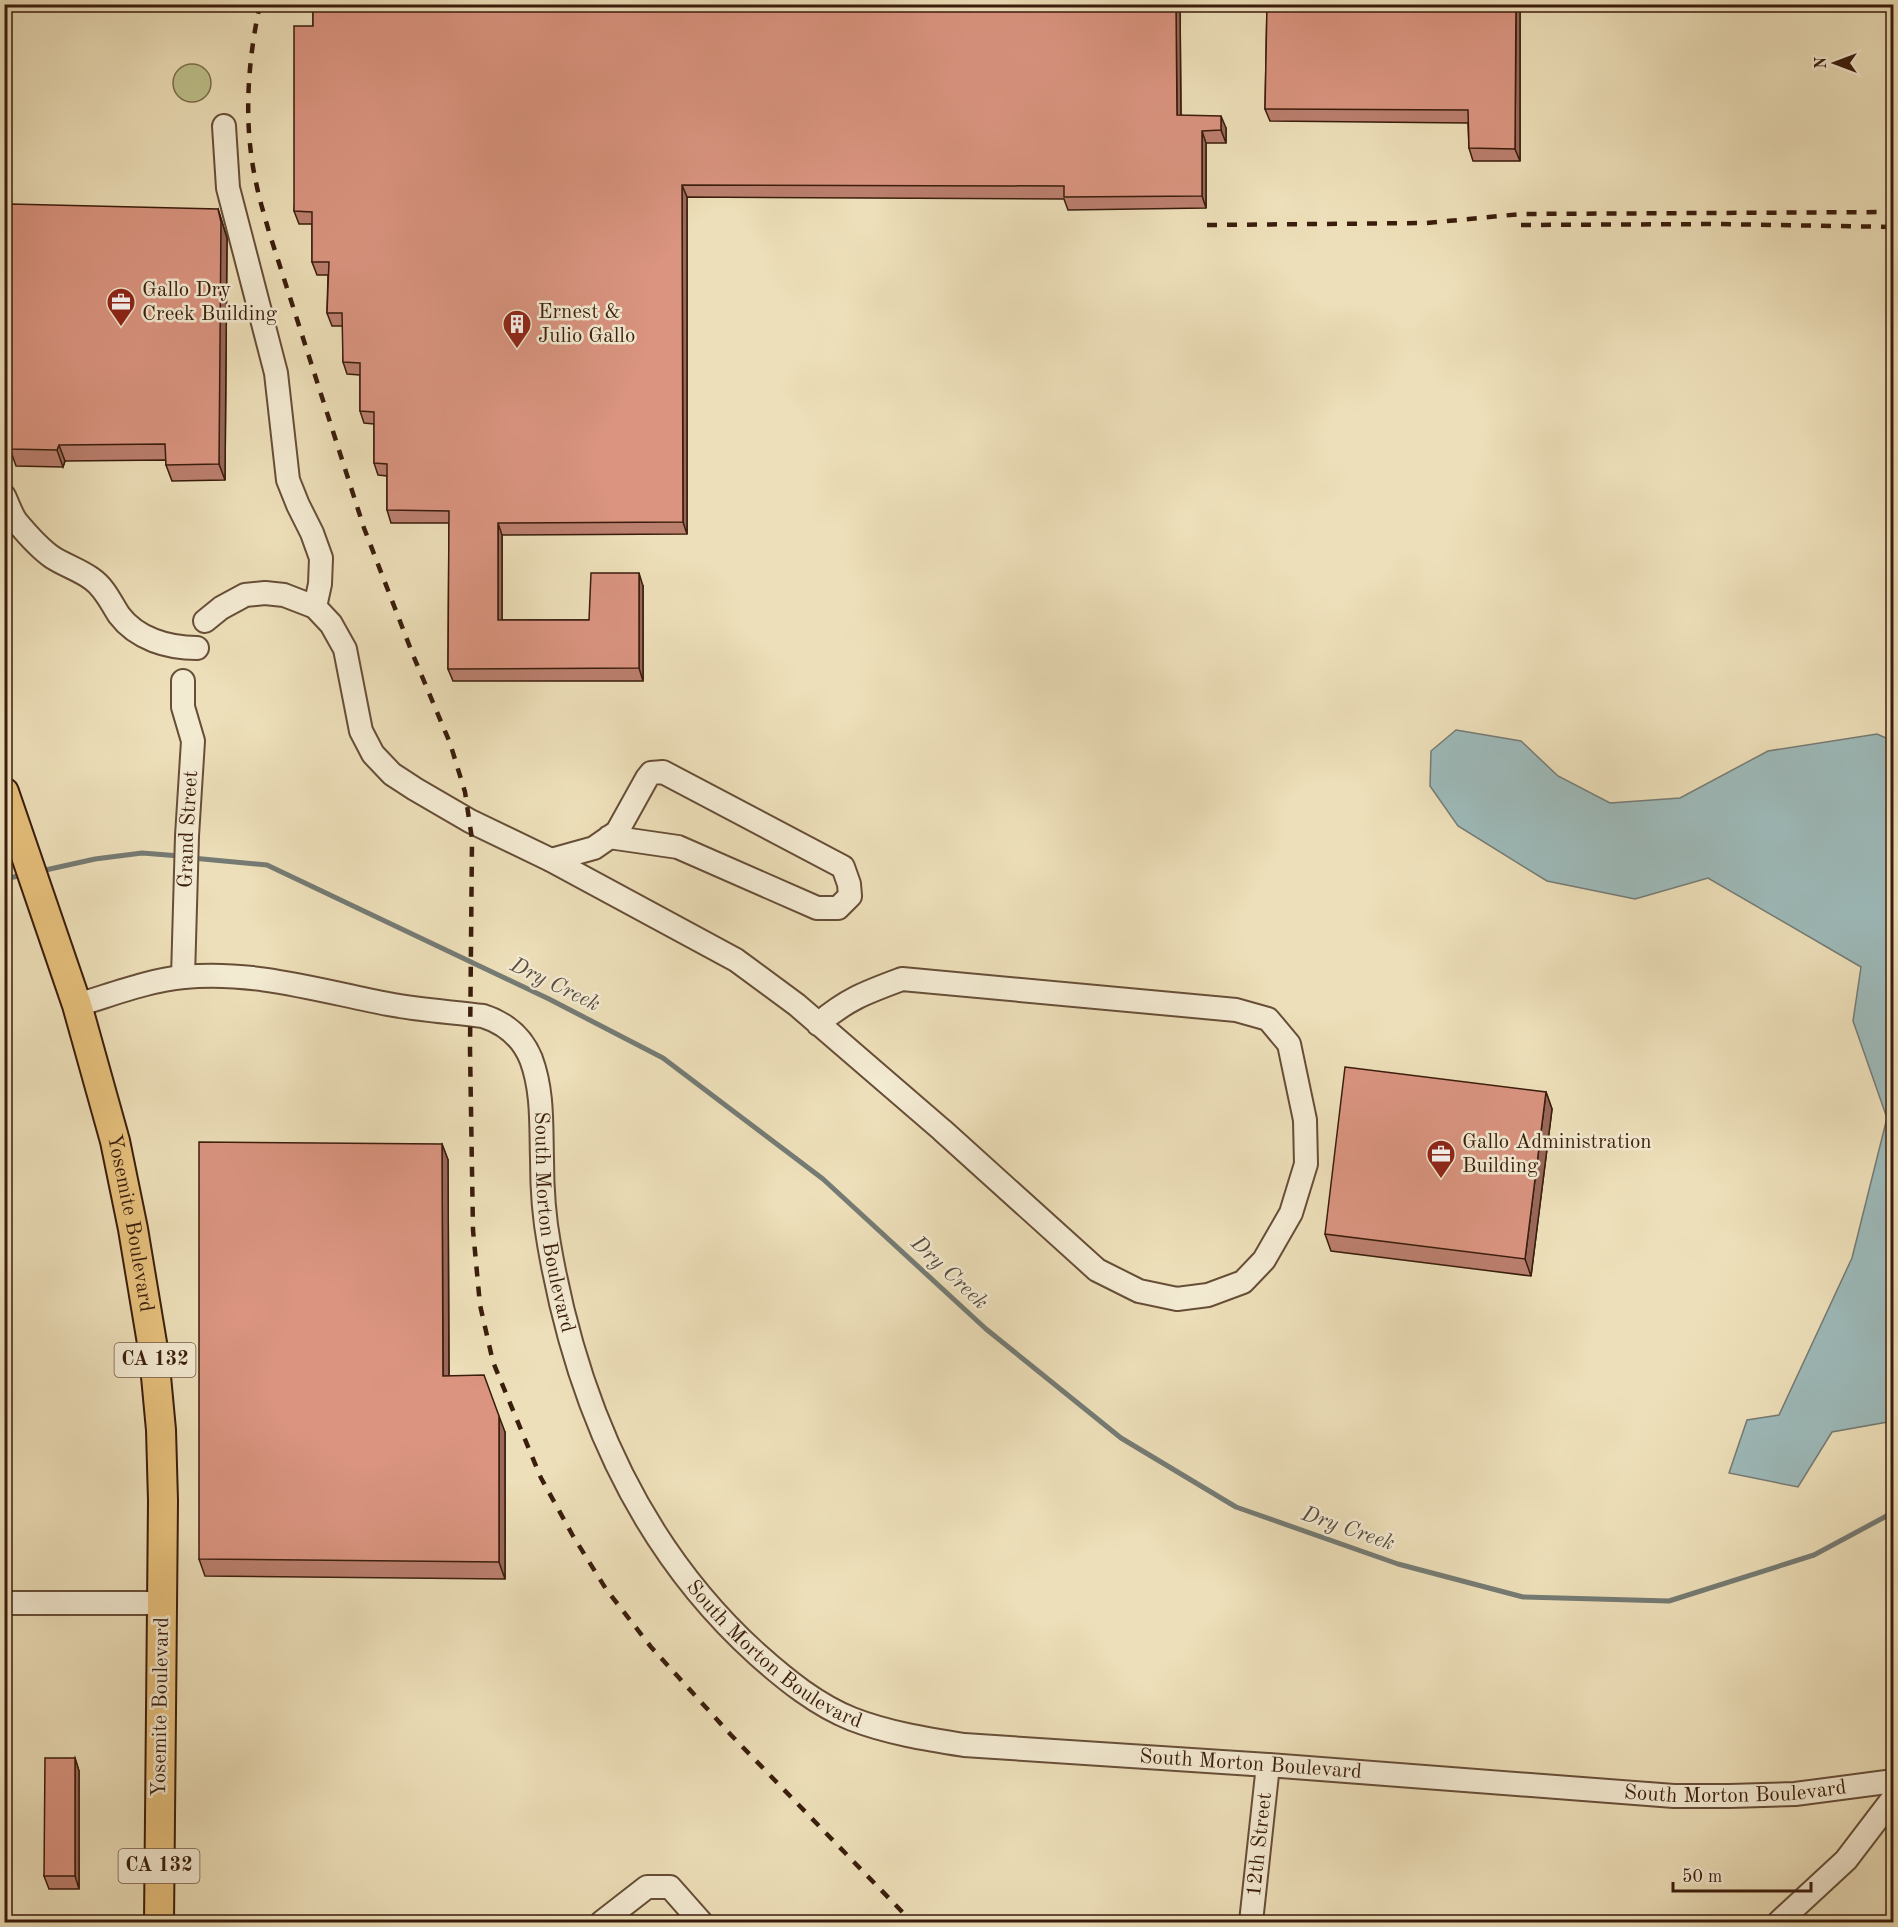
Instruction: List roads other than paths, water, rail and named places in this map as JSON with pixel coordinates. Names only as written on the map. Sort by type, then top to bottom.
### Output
[{"type":"main road","name":"Yosemite Boulevard","points":[[5,795],[77,1005],[115,1141],[134,1229],[154,1354],[161,1442],[163,1603],[159,1923]]},
{"type":"street","points":[[224,126],[228,188],[276,373],[288,480],[321,558],[320,584],[315,607]]},
{"type":"street","points":[[4,496],[15,520],[33,540],[52,557],[94,579],[120,616],[136,633],[156,641],[196,648]]},
{"type":"street","points":[[205,621],[221,608],[245,596],[266,593],[285,595],[315,607],[331,624],[345,649],[361,731],[373,754],[392,774],[470,821],[551,860],[736,960],[818,1024],[942,1130],[1096,1270],[1138,1290],[1176,1299],[1208,1295],[1243,1282],[1264,1260],[1291,1213],[1306,1164],[1305,1120],[1289,1044],[1268,1019],[1236,1010],[902,979],[838,1006],[818,1024]]},
{"type":"street","name":"Grand Street","points":[[183,681],[183,707],[194,741],[183,929],[183,977]]},
{"type":"street","points":[[551,860],[594,848],[609,837],[616,832],[646,778],[651,773],[663,772],[843,867],[849,884],[850,896],[838,908],[817,908],[678,847],[609,837]]},
{"type":"street","name":"South Morton Boulevard","points":[[77,1005],[165,980],[233,975],[280,982],[392,1005],[483,1016],[497,1020],[506,1026],[519,1039],[531,1059],[540,1098],[544,1193],[549,1242],[556,1282],[574,1354],[593,1410],[632,1496],[659,1541],[730,1629],[808,1696],[851,1719],[915,1737],[964,1745],[1268,1765],[1674,1796],[1730,1797],[1795,1794],[1893,1781]]},
{"type":"street","points":[[4,1603],[163,1603]]},
{"type":"street","name":"12th Street","points":[[1251,1923],[1268,1765]]},
{"type":"street","points":[[1779,1923],[1845,1860],[1893,1797]]},
{"type":"street","points":[[602,1923],[647,1887],[670,1887],[700,1923]]},
{"type":"water","points":[[1456,730],[1521,741],[1558,776],[1610,803],[1680,798],[1768,751],[1877,734],[1893,741],[1893,1421],[1832,1432],[1798,1487],[1729,1473],[1747,1420],[1779,1415],[1852,1258],[1887,1118],[1853,1021],[1861,967],[1708,878],[1635,899],[1547,881],[1458,826],[1430,786],[1431,751]]},
{"type":"waterway","name":"Dry Creek","points":[[41,871],[95,859],[142,853],[180,856]]},
{"type":"waterway","name":"Dry Creek","points":[[192,858],[267,865],[549,999],[663,1058],[823,1179],[986,1329],[1121,1438],[1236,1507],[1398,1564],[1523,1597],[1669,1601],[1814,1555],[1894,1512]]},
{"type":"waterway","name":"Dry Creek","points":[[4,879],[23,875]]},
{"type":"railway","points":[[260,4],[252,50],[248,96],[250,142],[260,198],[364,528],[450,743],[465,792],[472,839],[470,1049],[473,1230],[480,1305],[493,1362],[541,1478],[606,1589],[651,1647],[731,1735],[912,1922]]},
{"type":"railway","points":[[1207,225],[1427,223],[1521,214],[1894,212]]},
{"type":"railway","points":[[1521,225],[1717,224],[1894,227]]},
{"type":"place","name":"Gallo Dry Creek Building","points":[[121,328]]},
{"type":"place","name":"Ernest & Julio Gallo","points":[[517,350]]},
{"type":"place","name":"Gallo Administration Building","points":[[1441,1180]]}]
